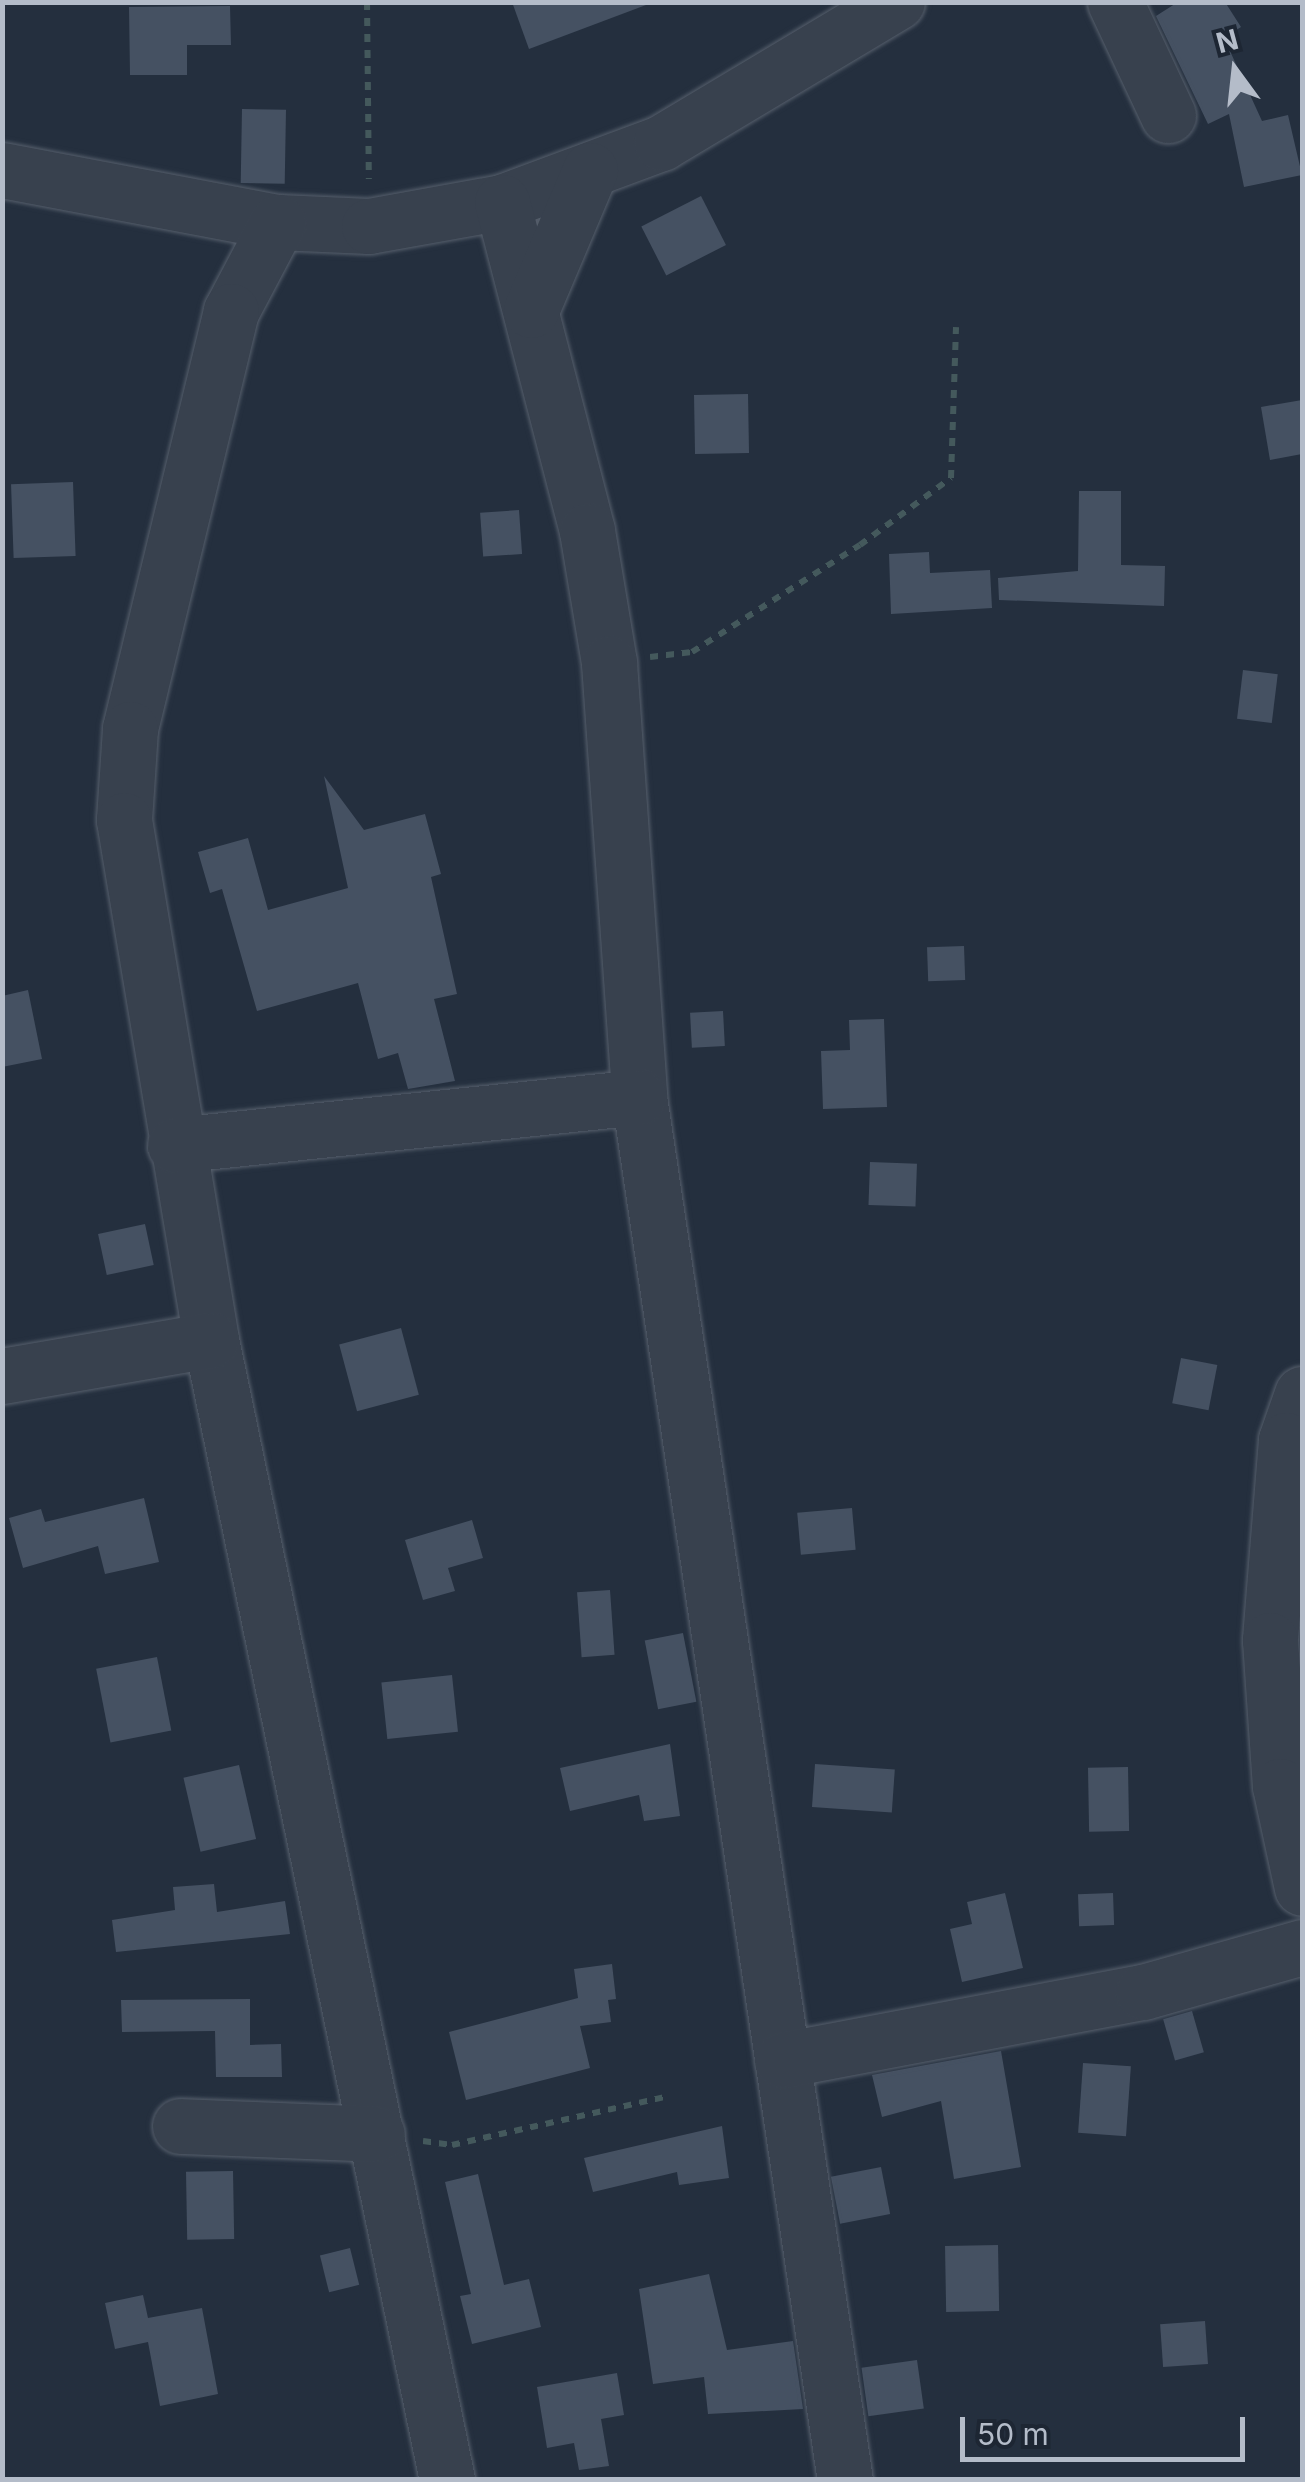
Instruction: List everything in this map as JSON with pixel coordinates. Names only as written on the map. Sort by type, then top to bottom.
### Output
[{"type":"street","points":[[2,170],[278,222],[369,226],[502,202],[661,144],[897,2]]},
{"type":"street","points":[[1115,2],[1168,115]]},
{"type":"street","points":[[531,310],[590,170]]},
{"type":"street","points":[[502,202],[586,531],[610,662],[639,1097],[845,2480]]},
{"type":"street","points":[[278,222],[231,311],[130,729],[124,820],[175,1145],[211,1340],[447,2480]]},
{"type":"street","points":[[175,1145],[639,1097]]},
{"type":"street","points":[[2,1376],[211,1340]]},
{"type":"street","points":[[1302,1394],[1286,1440],[1270,1640],[1280,1786],[1302,1888]]},
{"type":"street","points":[[782,2060],[1143,1992],[1302,1948]]},
{"type":"street","points":[[180,2126],[377,2134]]},
{"type":"path","points":[[367,2],[369,226]]},
{"type":"path","points":[[610,662],[692,652],[860,545],[951,478],[956,327]]},
{"type":"path","points":[[377,2134],[452,2145],[669,2096]]},
{"type":"building","points":[[512,2],[645,2],[646,5],[529,49]]},
{"type":"building","points":[[1178,2],[1225,2],[1241,27],[1224,38],[1262,121],[1288,115],[1302,175],[1244,187],[1229,114],[1208,124],[1156,16]]},
{"type":"building","points":[[230,6],[231,45],[187,45],[187,75],[130,75],[129,7]]},
{"type":"building","points":[[242,109],[286,110],[285,184],[241,183]]},
{"type":"building","points":[[701,196],[726,245],[666,275],[641,226]]},
{"type":"building","points":[[748,394],[749,453],[695,454],[694,395]]},
{"type":"building","points":[[1302,400],[1302,454],[1270,460],[1261,407]]},
{"type":"building","points":[[73,482],[76,556],[14,558],[11,484]]},
{"type":"building","points":[[1079,491],[1121,491],[1121,565],[1165,566],[1164,606],[999,600],[998,578],[1078,571]]},
{"type":"building","points":[[519,510],[522,554],[483,557],[480,513]]},
{"type":"building","points":[[929,552],[930,573],[990,570],[992,608],[891,614],[889,554]]},
{"type":"building","points":[[1243,670],[1278,674],[1272,723],[1237,719]]},
{"type":"building","points":[[324,776],[364,830],[425,814],[441,874],[431,877],[457,994],[434,999],[455,1081],[408,1089],[398,1053],[378,1059],[358,983],[257,1011],[222,889],[210,893],[198,852],[248,838],[268,910],[348,888]]},
{"type":"building","points":[[964,946],[965,980],[928,981],[927,947]]},
{"type":"building","points":[[28,990],[42,1059],[2,1067],[2,996]]},
{"type":"building","points":[[723,1011],[725,1046],[692,1048],[690,1013]]},
{"type":"building","points":[[884,1019],[887,1107],[823,1109],[821,1051],[850,1050],[849,1020]]},
{"type":"building","points":[[870,1162],[917,1164],[915,1207],[868,1205]]},
{"type":"building","points":[[145,1224],[154,1265],[107,1275],[98,1234]]},
{"type":"building","points":[[401,1328],[419,1395],[357,1411],[339,1345]]},
{"type":"building","points":[[1181,1358],[1217,1365],[1209,1410],[1172,1403]]},
{"type":"building","points":[[144,1498],[159,1562],[105,1574],[98,1546],[23,1568],[9,1518],[41,1509],[45,1522]]},
{"type":"building","points":[[852,1508],[856,1550],[801,1555],[797,1513]]},
{"type":"building","points":[[472,1520],[483,1558],[448,1568],[455,1591],[423,1600],[405,1540]]},
{"type":"building","points":[[610,1590],[615,1655],[582,1657],[577,1592]]},
{"type":"building","points":[[683,1633],[696,1702],[658,1709],[645,1640]]},
{"type":"building","points":[[157,1657],[171,1731],[110,1742],[96,1669]]},
{"type":"building","points":[[452,1675],[458,1732],[387,1739],[381,1682]]},
{"type":"building","points":[[670,1744],[680,1816],[644,1821],[639,1795],[570,1811],[560,1768]]},
{"type":"building","points":[[815,1764],[895,1770],[892,1812],[812,1807]]},
{"type":"building","points":[[239,1765],[256,1839],[201,1852],[183,1778]]},
{"type":"building","points":[[1128,1767],[1129,1831],[1089,1832],[1088,1768]]},
{"type":"building","points":[[214,1884],[217,1912],[285,1901],[290,1934],[116,1952],[112,1920],[175,1910],[173,1887]]},
{"type":"building","points":[[1005,1893],[1023,1968],[962,1982],[950,1929],[972,1924],[967,1902]]},
{"type":"building","points":[[1113,1893],[1114,1925],[1079,1926],[1078,1894]]},
{"type":"building","points":[[612,1964],[616,1999],[608,2000],[611,2022],[580,2026],[590,2068],[466,2100],[449,2032],[578,1998],[574,1969]]},
{"type":"building","points":[[250,1999],[250,2045],[281,2044],[282,2077],[216,2077],[215,2031],[122,2032],[121,2000]]},
{"type":"building","points":[[1192,2011],[1204,2052],[1175,2061],[1163,2019]]},
{"type":"building","points":[[1001,2051],[1021,2167],[954,2179],[941,2101],[882,2117],[872,2075]]},
{"type":"building","points":[[1083,2063],[1131,2066],[1126,2136],[1078,2133]]},
{"type":"building","points":[[722,2126],[729,2178],[679,2185],[677,2172],[593,2192],[584,2158]]},
{"type":"building","points":[[881,2167],[890,2214],[840,2224],[831,2177]]},
{"type":"building","points":[[233,2171],[234,2239],[187,2240],[186,2172]]},
{"type":"building","points":[[478,2174],[504,2285],[529,2279],[541,2327],[472,2344],[460,2296],[471,2294],[445,2182]]},
{"type":"building","points":[[998,2245],[999,2311],[946,2312],[945,2246]]},
{"type":"building","points":[[350,2248],[359,2285],[329,2292],[320,2255]]},
{"type":"building","points":[[709,2274],[727,2350],[793,2341],[803,2409],[708,2414],[704,2377],[653,2384],[639,2289]]},
{"type":"building","points":[[143,2295],[148,2318],[202,2308],[218,2394],[160,2406],[148,2342],[115,2349],[105,2303]]},
{"type":"building","points":[[1205,2321],[1208,2364],[1163,2367],[1160,2324]]},
{"type":"building","points":[[917,2360],[924,2409],[868,2416],[862,2368]]},
{"type":"building","points":[[617,2373],[624,2415],[601,2419],[609,2466],[579,2470],[574,2443],[547,2448],[537,2387]]}]
